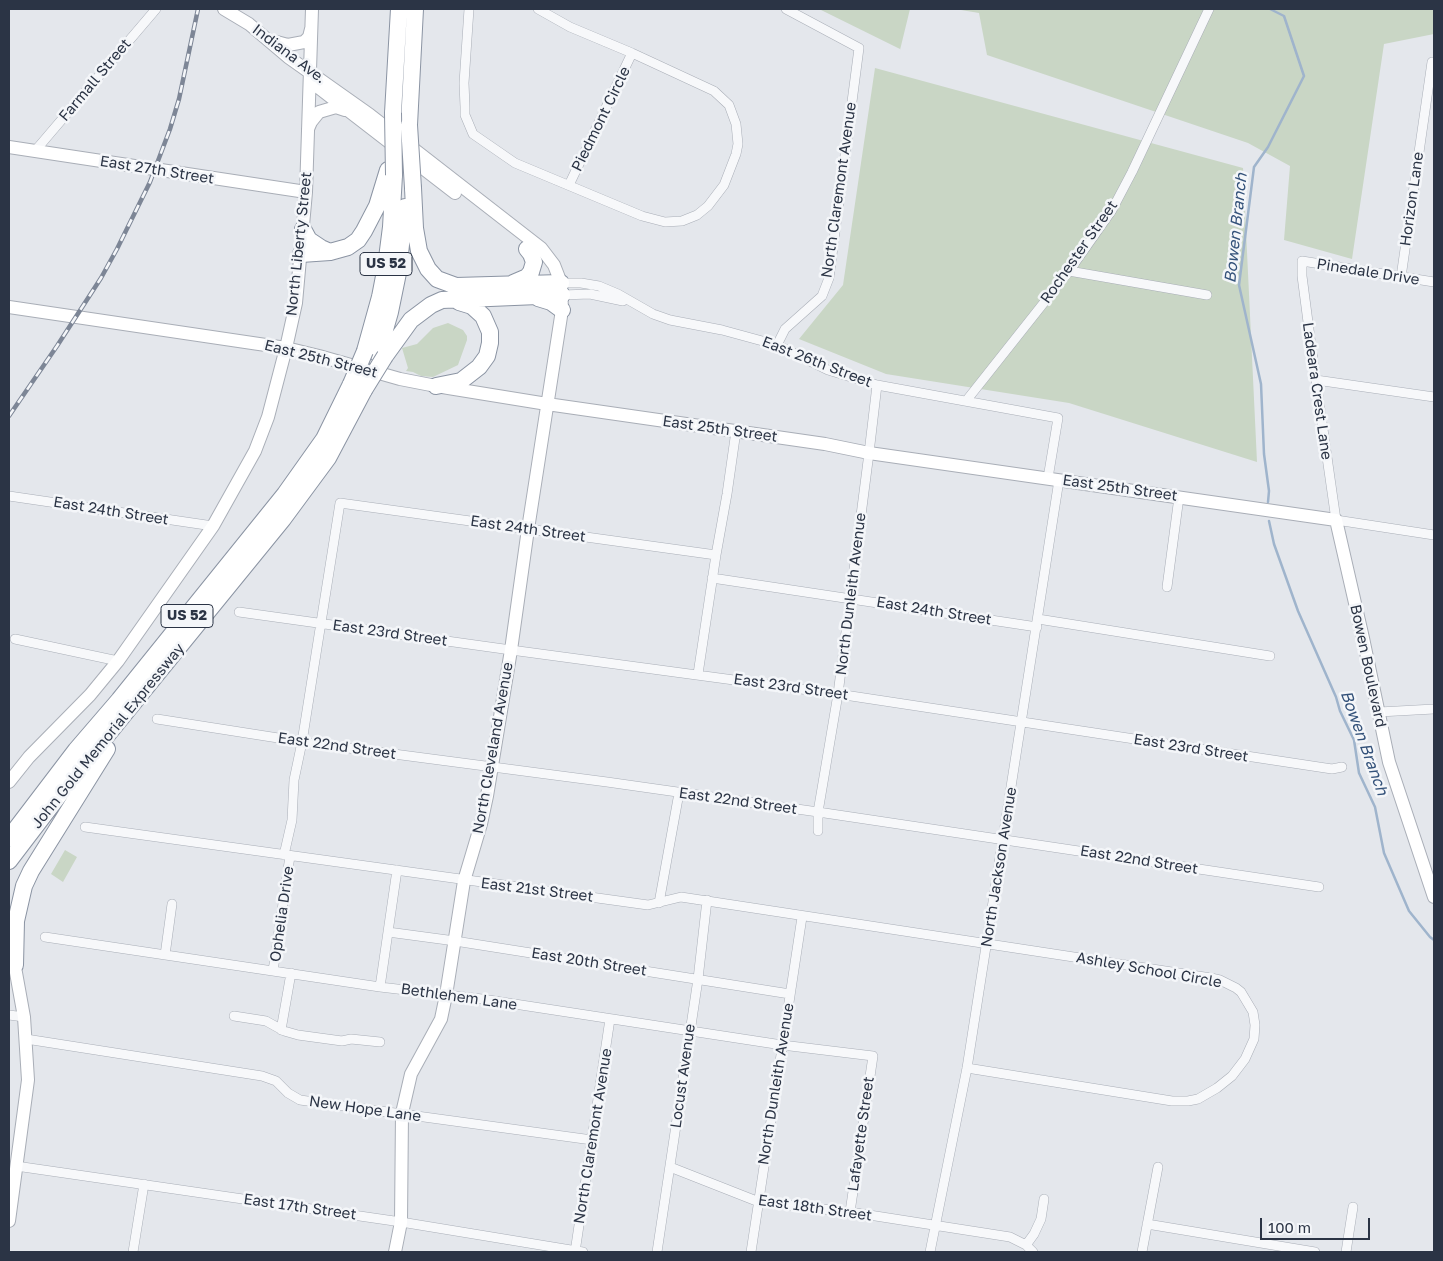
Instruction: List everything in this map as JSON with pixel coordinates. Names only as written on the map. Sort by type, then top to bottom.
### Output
[{"type":"highway","points":[[399,9],[394,113],[400,180],[423,260],[432,274],[443,282],[456,286],[513,283],[521,281],[531,272],[534,262],[527,249]]},
{"type":"highway","points":[[301,254],[330,252],[348,247],[358,240],[377,206],[400,180],[409,125],[415,9]]},
{"type":"highway","name":"US 52","points":[[376,353],[390,312],[398,273],[403,233],[400,180]]},
{"type":"highway","points":[[303,230],[309,240],[330,252]]},
{"type":"highway","points":[[513,283],[562,296]]},
{"type":"highway","points":[[358,387],[376,353],[422,310],[442,300],[528,297],[541,298],[550,302],[562,296]]},
{"type":"highway","points":[[436,386],[461,380],[479,367],[487,356],[490,343],[490,332],[484,316],[472,306],[454,300]]},
{"type":"highway","name":"John Gold Memorial Expressway","points":[[9,861],[73,777],[231,585],[306,489],[328,458],[358,387]]},
{"type":"highway","name":"John Gold Memorial Expressway","points":[[9,838],[76,750],[119,700],[285,494],[358,387]]},
{"type":"highway","points":[[15,965],[16,921],[24,886],[31,871],[142,693]]},
{"type":"street","name":"Farmall Street","points":[[35,151],[156,9]]},
{"type":"street","points":[[224,9],[239,19]]},
{"type":"street","name":"North Liberty Street","points":[[9,782],[29,757],[90,695],[118,661],[213,526],[255,451],[268,417],[296,303],[306,192],[312,9]]},
{"type":"street","name":"Piedmont Circle","points":[[469,9],[464,107],[465,115],[473,134],[516,163],[642,216],[665,222],[682,221],[697,215],[717,196],[731,170],[738,144],[736,124],[729,105],[714,92],[632,53],[570,27],[538,9]]},
{"type":"street","name":"North Claremont Avenue","points":[[777,345],[785,329],[822,296],[829,278],[859,48],[786,9]]},
{"type":"street","name":"Rochester Street","points":[[966,401],[1069,271],[1116,202],[1209,9]]},
{"type":"street","name":"Indiana Ave.","points":[[239,19],[264,36],[351,113],[542,260],[562,296]]},
{"type":"street","name":"Indiana Ave.","points":[[239,19],[267,49],[370,115],[540,248],[554,265],[562,296]]},
{"type":"street","points":[[264,36],[282,44],[306,41],[309,37],[311,24]]},
{"type":"street","name":"Piedmont Circle","points":[[569,184],[632,53]]},
{"type":"street","name":"Horizon Lane","points":[[1401,277],[1432,62]]},
{"type":"street","points":[[308,131],[319,112],[341,107],[351,113]]},
{"type":"street","name":"East 27th Street","points":[[9,148],[306,192]]},
{"type":"street","name":"Pinedale Drive","points":[[1302,261],[1434,282]]},
{"type":"street","name":"Ladeara Crest Lane","points":[[1302,261],[1303,286],[1336,520]]},
{"type":"street","points":[[1069,271],[1207,296]]},
{"type":"street","name":"East 26th Street","points":[[562,296],[581,283],[599,286],[670,320],[722,330],[777,345],[828,370],[876,385],[1058,418]]},
{"type":"street","name":"North Cleveland Avenue","points":[[395,1252],[401,1222],[402,1113],[411,1074],[441,1019],[464,881],[481,824],[511,650],[548,404],[562,296]]},
{"type":"street","name":"East 25th Street","points":[[9,306],[286,348],[400,380],[548,404],[1434,535]]},
{"type":"street","points":[[1316,380],[1434,397]]},
{"type":"street","name":"North Dunleith Avenue","points":[[818,831],[818,812],[838,694],[870,453],[876,385]]},
{"type":"street","name":"North Jackson Avenue","points":[[930,1252],[967,1068],[1038,623],[1054,479],[1058,418]]},
{"type":"street","points":[[698,674],[712,578],[728,494],[736,431]]},
{"type":"street","name":"East 24th Street","points":[[9,496],[213,526]]},
{"type":"street","points":[[1168,587],[1179,497]]},
{"type":"street","name":"East 24th Street","points":[[340,502],[716,555]]},
{"type":"street","name":"Ophelia Drive","points":[[274,971],[292,820],[294,780],[302,742],[340,502]]},
{"type":"street","name":"Bowen Boulevard","points":[[1336,520],[1394,778],[1434,897]]},
{"type":"street","name":"East 24th Street","points":[[712,578],[1270,656]]},
{"type":"street","name":"East 23rd Street","points":[[239,612],[698,674],[1332,769],[1342,768]]},
{"type":"street","points":[[15,639],[118,661]]},
{"type":"street","points":[[1380,712],[1434,709]]},
{"type":"street","name":"East 22nd Street","points":[[156,720],[302,742],[679,792],[1319,887]]},
{"type":"street","points":[[659,903],[679,792]]},
{"type":"street","name":"East 21st Street","points":[[85,827],[648,905],[681,897],[707,900],[987,944]]},
{"type":"street","points":[[380,987],[397,870]]},
{"type":"street","name":"Locust Avenue","points":[[657,1252],[698,979],[707,900]]},
{"type":"street","points":[[165,955],[172,904]]},
{"type":"street","name":"North Dunleith Avenue","points":[[751,1252],[802,916]]},
{"type":"street","name":"East 20th Street","points":[[388,932],[790,994]]},
{"type":"street","points":[[9,935],[24,1017],[28,1080],[9,1221]]},
{"type":"street","name":"Bethlehem Lane","points":[[45,937],[782,1045],[873,1056]]},
{"type":"street","name":"Ashley School Circle","points":[[967,1068],[1183,1102],[1198,1098],[1224,1083],[1245,1059],[1254,1040],[1255,1025],[1251,1007],[1241,992],[1220,980],[987,944]]},
{"type":"street","points":[[281,1030],[291,973]]},
{"type":"street","points":[[9,1015],[24,1017]]},
{"type":"street","points":[[234,1016],[266,1021],[281,1030],[298,1035],[342,1041],[351,1039],[380,1042]]},
{"type":"street","name":"North Claremont Avenue","points":[[578,1252],[610,1019]]},
{"type":"street","name":"New Hope Lane","points":[[26,1039],[262,1076],[276,1081],[288,1093],[300,1100],[592,1140]]},
{"type":"street","name":"Lafayette Street","points":[[850,1212],[873,1056]]},
{"type":"street","name":"East 17th Street","points":[[16,1166],[401,1222],[578,1252]]},
{"type":"street","name":"East 18th Street","points":[[670,1167],[759,1202],[850,1212],[1010,1238],[1026,1245]]},
{"type":"street","points":[[1142,1252],[1158,1167]]},
{"type":"street","points":[[133,1252],[144,1184]]},
{"type":"street","points":[[1033,1252],[1026,1245],[1034,1234],[1041,1218],[1044,1199]]},
{"type":"street","points":[[1346,1252],[1353,1207]]},
{"type":"street","points":[[1147,1224],[1315,1252]]},
{"type":"green space","points":[[819,9],[910,9],[900,50]]},
{"type":"green space","points":[[955,9],[1434,9],[1434,34],[1384,44],[1352,259],[1284,240],[1290,166],[1248,143],[987,55],[979,13]]},
{"type":"green space","points":[[875,68],[1243,168],[1257,462],[1069,403],[886,374],[799,339],[843,285]]},
{"type":"green space","points":[[448,323],[463,330],[467,336],[458,365],[433,377],[421,376],[406,371],[408,368],[402,348],[417,344],[433,328]]},
{"type":"green space","points":[[65,850],[77,857],[63,882],[51,874]]},
{"type":"waterway","name":"Bowen Branch","points":[[1268,502],[1269,491],[1264,454],[1261,384],[1239,285],[1254,167],[1268,147],[1304,76],[1284,16],[1270,9]]},
{"type":"waterway","name":"Bowen Branch","points":[[1269,521],[1274,544],[1298,611],[1354,740],[1359,773],[1375,807],[1384,853],[1409,911],[1434,940]]},
{"type":"railway","points":[[9,416],[101,278],[150,182],[179,99],[198,9]]}]
